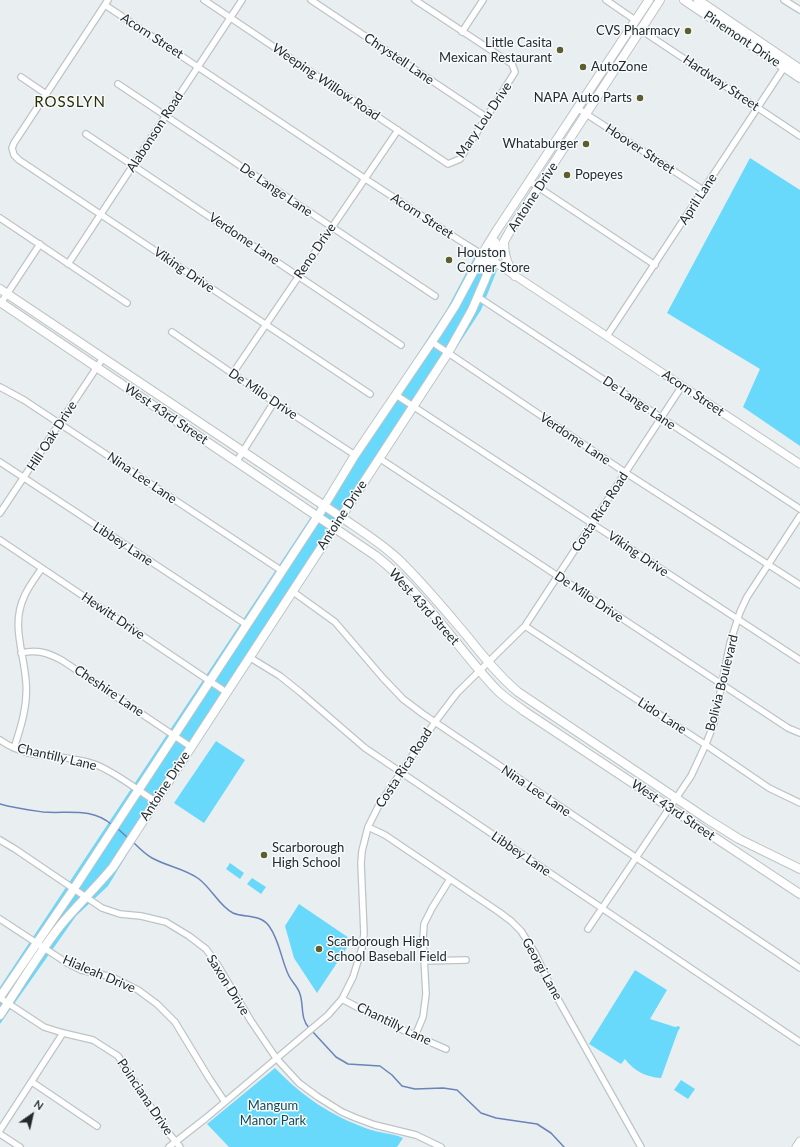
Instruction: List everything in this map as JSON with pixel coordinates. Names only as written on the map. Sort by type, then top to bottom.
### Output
[{"type":"main road","name":"Antoine Drive","points":[[0,1015],[63,923],[108,872],[448,353],[478,297],[484,281],[483,274],[488,258],[501,224],[649,0]]},
{"type":"main road","name":"Antoine Drive","points":[[0,997],[73,889],[325,506],[355,455],[488,258],[504,242],[660,0]]},
{"type":"main road","name":"Pinemont Drive","points":[[684,0],[730,26],[786,64],[800,78]]},
{"type":"main road","name":"Pinemont Drive","points":[[698,0],[730,26]]},
{"type":"main road","points":[[614,52],[623,58]]},
{"type":"main road","name":"Pinemont Drive","points":[[786,64],[800,69]]},
{"type":"main road","points":[[504,242],[504,251],[507,263],[515,276]]},
{"type":"main road","name":"West 43rd Street","points":[[0,289],[341,516],[382,546],[398,559],[506,682],[518,692],[707,819],[739,839],[800,869]]},
{"type":"main road","name":"West 43rd Street","points":[[1,302],[96,368],[318,516],[381,560],[411,588],[496,690],[524,711],[800,894]]},
{"type":"main road","points":[[166,414],[173,404]]},
{"type":"main road","points":[[411,588],[419,582]]},
{"type":"main road","points":[[568,740],[574,731]]},
{"type":"main road","points":[[732,850],[739,839]]},
{"type":"street","name":"Weeping Willow Road","points":[[204,0],[448,164]]},
{"type":"street","name":"Alabonson Road","points":[[68,264],[242,0]]},
{"type":"street","name":"Chrystell Lane","points":[[311,0],[486,117]]},
{"type":"street","points":[[415,0],[462,32],[483,0]]},
{"type":"street","points":[[606,0],[635,20]]},
{"type":"street","points":[[784,0],[800,10]]},
{"type":"street","points":[[21,78],[46,94],[107,2]]},
{"type":"street","name":"Acorn Street","points":[[107,2],[198,66],[364,178],[800,464]]},
{"type":"street","name":"Hardway Street","points":[[641,30],[800,136]]},
{"type":"street","name":"Mary Lou Drive","points":[[448,164],[460,160],[515,72],[512,64],[462,32]]},
{"type":"street","name":"April Lane","points":[[607,336],[786,64]]},
{"type":"street","name":"De Lange Lane","points":[[118,84],[435,296]]},
{"type":"street","name":"Viking Drive","points":[[46,94],[12,148],[14,155],[19,160],[370,394]]},
{"type":"street","name":"Hoover Street","points":[[577,108],[703,190]]},
{"type":"street","name":"Reno Drive","points":[[233,373],[398,130]]},
{"type":"street","name":"Verdome Lane","points":[[86,134],[401,345]]},
{"type":"street","points":[[529,181],[655,265]]},
{"type":"street","points":[[0,218],[127,303]]},
{"type":"street","points":[[1,302],[40,244]]},
{"type":"street","name":"De Lange Lane","points":[[478,297],[800,509]]},
{"type":"street","name":"De Milo Drive","points":[[172,332],[355,455]]},
{"type":"street","name":"Verdome Lane","points":[[432,342],[626,473],[800,585]]},
{"type":"street","name":"Hill Oak Drive","points":[[0,513],[103,358]]},
{"type":"street","name":"Costa Rica Road","points":[[169,1147],[328,1015],[342,999],[353,977],[362,948],[364,934],[361,863],[363,845],[368,827],[379,805],[435,722],[457,693],[525,626],[682,386]]},
{"type":"street","name":"Nina Lee Lane","points":[[0,387],[24,400],[60,423],[282,571]]},
{"type":"street","name":"Viking Drive","points":[[396,395],[800,660]]},
{"type":"street","points":[[236,461],[274,402]]},
{"type":"street","name":"De Milo Drive","points":[[379,458],[788,728],[800,733]]},
{"type":"street","name":"Libbey Lane","points":[[0,462],[247,625]]},
{"type":"street","name":"Bolivia Boulevard","points":[[588,929],[691,776],[714,723],[730,643],[747,598],[800,516]]},
{"type":"street","name":"Hewitt Drive","points":[[0,540],[226,692]]},
{"type":"street","points":[[14,748],[23,722],[26,697],[26,682],[18,630],[18,614],[23,597],[42,568]]},
{"type":"street","name":"Nina Lee Lane","points":[[292,591],[335,622],[403,699],[800,968]]},
{"type":"street","name":"Lido Lane","points":[[525,626],[706,744],[769,788],[800,803]]},
{"type":"street","name":"Cheshire Lane","points":[[21,653],[29,651],[41,652],[54,656],[191,747]]},
{"type":"street","name":"Libbey Lane","points":[[249,657],[280,676],[364,748],[800,1042]]},
{"type":"street","name":"Chantilly Lane","points":[[0,740],[14,748],[44,756],[75,758],[105,768],[155,801]]},
{"type":"street","name":"Georgi Lane","points":[[368,827],[385,835],[499,912],[521,931],[535,953],[550,985],[641,1147]]},
{"type":"street","name":"Saxon Drive","points":[[0,840],[102,908],[120,914],[141,916],[166,922],[189,936],[206,949],[276,1058],[299,1083],[318,1097],[342,1112],[375,1125],[416,1135],[441,1147]]},
{"type":"street","points":[[415,1036],[423,1017],[426,994],[423,939],[424,924],[450,879]]},
{"type":"street","name":"Hialeah Drive","points":[[0,919],[67,963],[81,970],[112,977],[138,990],[157,1004],[175,1022],[225,1102]]},
{"type":"street","points":[[424,962],[466,960]]},
{"type":"street","name":"Poinciana Drive","points":[[0,997],[44,1026],[62,1033],[93,1040],[118,1056],[163,1126],[180,1147]]},
{"type":"street","name":"Chantilly Lane","points":[[342,999],[373,1016],[446,1049]]},
{"type":"street","points":[[0,1130],[62,1033]]},
{"type":"street","points":[[32,1082],[97,1126]]},
{"type":"street","points":[[0,1134],[20,1147]]},
{"type":"street","points":[[796,1147],[800,1141]]},
{"type":"green space","points":[[750,158],[800,190],[800,446],[743,407],[760,369],[667,313]]},
{"type":"green space","points":[[475,256],[497,270],[481,310],[140,833],[108,886],[76,916],[0,1024],[0,987],[447,309]]},
{"type":"green space","points":[[216,741],[245,760],[204,823],[174,803]]},
{"type":"green space","points":[[230,863],[244,873],[240,879],[226,869]]},
{"type":"green space","points":[[252,878],[266,887],[261,894],[247,884]]},
{"type":"green space","name":"Scarborough High School Baseball Field","points":[[299,904],[352,940],[317,993],[294,958],[285,926]]},
{"type":"green space","points":[[635,970],[667,990],[650,1019],[675,1027],[679,1026],[680,1028],[661,1078],[641,1073],[632,1067],[625,1059],[621,1064],[589,1044]]},
{"type":"green space","name":"Mangum Manor Park","points":[[275,1068],[296,1088],[341,1118],[368,1129],[403,1138],[397,1147],[229,1147],[207,1124]]},
{"type":"green space","points":[[681,1080],[695,1089],[688,1099],[674,1090]]},
{"type":"waterway","points":[[0,804],[43,812],[79,812],[104,819],[112,825]]},
{"type":"waterway","points":[[117,828],[128,838]]},
{"type":"waterway","points":[[134,843],[152,858],[199,879],[228,910],[238,915],[257,918],[269,926],[276,938],[289,976],[299,991],[304,1020],[309,1028]]},
{"type":"waterway","points":[[312,1031],[336,1057],[348,1064],[380,1066],[392,1075],[402,1086],[415,1089],[443,1088],[457,1090],[481,1113],[496,1118],[537,1124],[551,1133],[564,1147]]},
{"type":"place","name":"CVS Pharmacy","points":[[688,31]]},
{"type":"place","name":"Little Casita Mexican Restaurant","points":[[560,50]]},
{"type":"place","name":"AutoZone","points":[[583,67]]},
{"type":"place","name":"NAPA Auto Parts","points":[[640,98]]},
{"type":"place","name":"Whataburger","points":[[586,144]]},
{"type":"place","name":"Popeyes","points":[[567,175]]},
{"type":"place","name":"Houston Corner Store","points":[[449,260]]},
{"type":"place","name":"Scarborough High School","points":[[264,855]]},
{"type":"place","name":"Scarborough High School Baseball Field","points":[[319,949]]},
{"type":"district","name":"ROSSLYN","points":[[70,102]]}]
